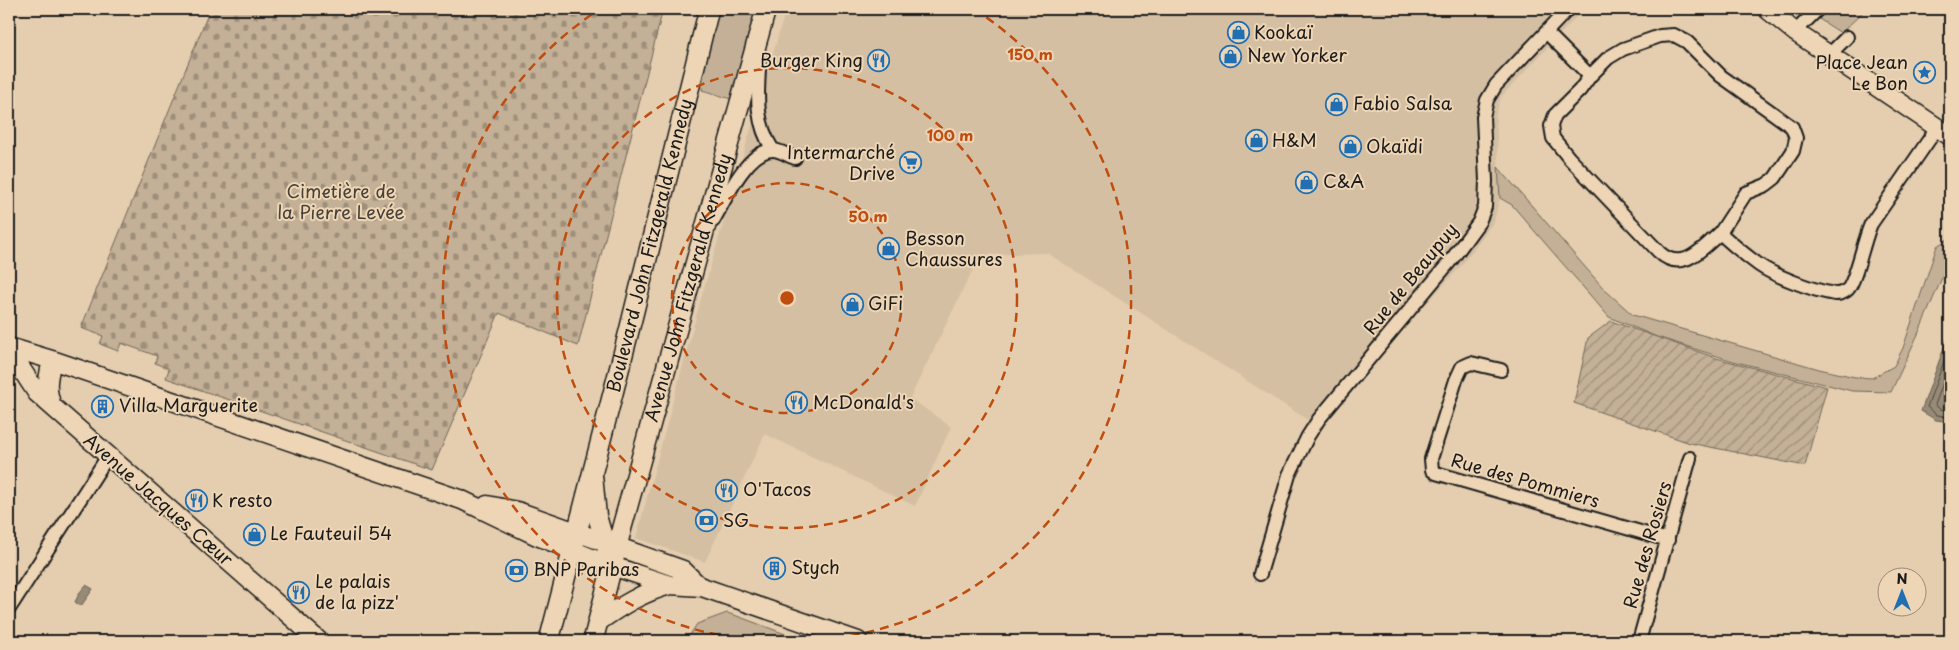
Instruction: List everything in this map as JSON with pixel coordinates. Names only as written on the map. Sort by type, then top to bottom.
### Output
[{"type":"main road","name":"Avenue John Fitzgerald Kennedy","points":[[593,641],[612,566],[611,545],[705,233],[766,9]]},
{"type":"main road","points":[[762,27],[773,9]]},
{"type":"main road","points":[[1767,9],[1795,32],[1945,130]]},
{"type":"main road","name":"Boulevard John Fitzgerald Kennedy","points":[[549,641],[593,475],[707,11]]},
{"type":"main road","points":[[10,348],[52,360],[462,500],[517,511],[575,542],[612,566],[670,585]]},
{"type":"main road","name":"Avenue Jacques Cœur","points":[[10,348],[37,393],[319,641]]},
{"type":"main road","points":[[52,360],[47,381],[47,393],[52,406]]},
{"type":"main road","points":[[593,475],[597,516],[611,545]]},
{"type":"main road","points":[[575,542],[611,545],[683,570],[699,586]]},
{"type":"main road","points":[[598,622],[637,597],[656,588],[670,585],[699,586],[858,641]]},
{"type":"street","name":"Rue de Beaupuy","points":[[1260,574],[1289,475],[1314,428],[1452,259],[1479,222],[1485,202],[1483,116],[1487,100],[1496,85],[1568,9]]},
{"type":"street","points":[[1795,32],[1818,9]]},
{"type":"street","points":[[762,27],[757,96],[760,124],[764,136],[773,150],[795,158]]},
{"type":"street","points":[[1546,32],[1590,76]]},
{"type":"street","points":[[1674,35],[1686,42],[1721,76],[1785,120],[1792,127],[1796,138],[1793,151],[1766,186],[1746,193],[1720,233],[1689,259],[1676,260],[1666,258],[1553,138],[1551,126],[1555,115],[1580,90],[1590,76],[1608,58],[1623,49],[1660,36],[1674,35]]},
{"type":"street","points":[[1829,55],[1846,37]]},
{"type":"street","points":[[1720,233],[1758,265],[1770,272],[1830,293],[1843,293],[1852,282],[1865,237],[1871,224],[1945,130]]},
{"type":"street","points":[[705,233],[743,170],[761,154],[773,150]]},
{"type":"street","name":"Rue des Pommiers","points":[[1501,370],[1471,363],[1462,367],[1456,380],[1431,459],[1432,470],[1436,473],[1668,540]]},
{"type":"street","points":[[9,609],[108,456]]},
{"type":"street","name":"Rue des Rosiers","points":[[1639,641],[1690,458]]},
{"type":"shaded area","points":[[786,9],[1584,9],[1501,97],[1496,114],[1500,198],[1494,221],[1461,266],[1410,321],[1322,429],[1047,253],[980,255],[910,398],[951,427],[915,506],[765,434],[705,562],[636,538],[700,302]]},
{"type":"green space","name":"Cimetière de la Pierre Levée","points":[[210,9],[663,9],[578,346],[499,313],[432,470],[166,378],[169,369],[155,363],[157,356],[121,343],[118,351],[100,344],[103,336],[81,328]]},
{"type":"green space","points":[[716,9],[758,9],[734,100],[702,90],[706,48]]},
{"type":"green space","points":[[1829,9],[1866,9],[1841,33],[1819,19]]},
{"type":"green space","points":[[1498,167],[1605,290],[1633,315],[1819,369],[1855,377],[1872,378],[1894,366],[1903,348],[1937,246],[1948,239],[1950,235],[1950,259],[1891,392],[1852,391],[1733,361],[1657,337],[1609,317],[1512,205],[1500,198]]},
{"type":"green space","points":[[1611,321],[1716,358],[1827,387],[1805,466],[1690,443],[1574,403],[1588,338]]},
{"type":"green space","points":[[727,613],[804,641],[686,641],[697,624]]},
{"type":"water","points":[[1950,331],[1950,422],[1936,420],[1921,411]]},
{"type":"water","points":[[86,585],[93,589],[81,606],[75,602]]},
{"type":"place","name":"Kookaï","points":[[1238,33]]},
{"type":"place","name":"New Yorker","points":[[1231,56]]},
{"type":"place","name":"Burger King","points":[[879,61]]},
{"type":"place","name":"Place Jean Le Bon","points":[[1924,73]]},
{"type":"place","name":"Fabio Salsa","points":[[1337,104]]},
{"type":"place","name":"H&M","points":[[1256,141]]},
{"type":"place","name":"Okaïdi","points":[[1350,147]]},
{"type":"place","name":"Intermarché Drive","points":[[911,163]]},
{"type":"place","name":"C&A","points":[[1307,182]]},
{"type":"place","name":"Besson Chaussures","points":[[889,249]]},
{"type":"place","name":"GiFi","points":[[852,304]]},
{"type":"place","name":"McDonald's","points":[[797,403]]},
{"type":"place","name":"Villa Marguerite","points":[[103,406]]},
{"type":"place","name":"O'Tacos","points":[[727,490]]},
{"type":"place","name":"K resto","points":[[196,501]]},
{"type":"place","name":"SG","points":[[707,521]]},
{"type":"place","name":"Le Fauteuil 54","points":[[254,534]]},
{"type":"place","name":"Stych","points":[[775,568]]},
{"type":"place","name":"BNP Paribas","points":[[517,570]]},
{"type":"place","name":"Le palais de la pizz'","points":[[299,592]]}]
